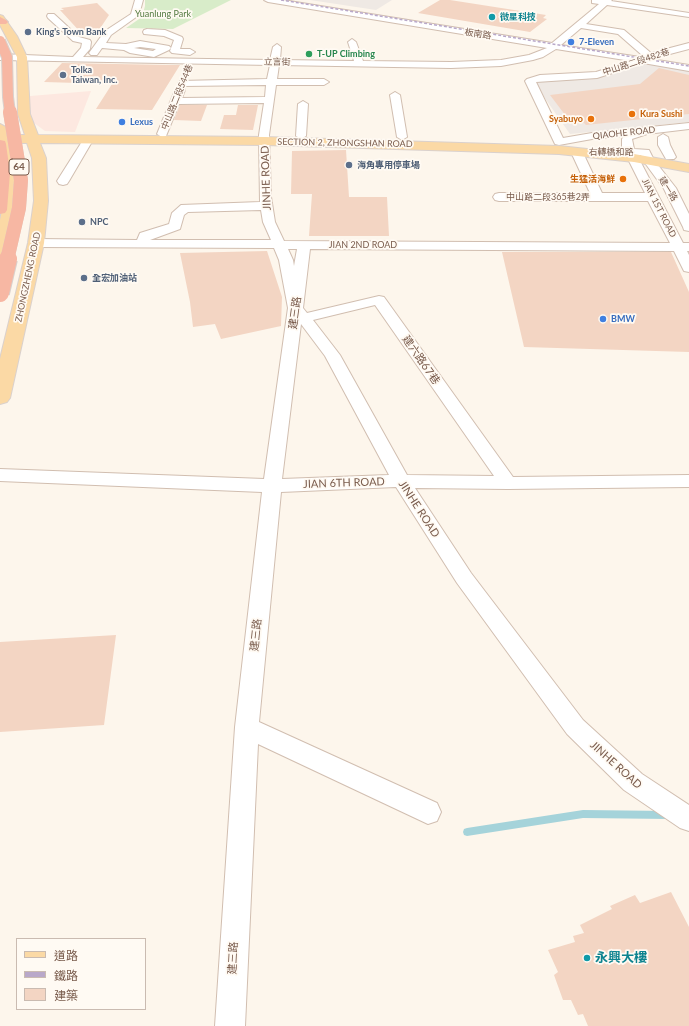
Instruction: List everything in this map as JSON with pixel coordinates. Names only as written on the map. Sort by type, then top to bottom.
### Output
[{"type":"highway","name":"64","points":[[0,41],[7,57],[8,97],[18,154],[20,180],[19,208],[0,293]]},
{"type":"highway","name":"64","points":[[0,210],[3,173],[2,136]]},
{"type":"main road","name":"ZHONGZHENG ROAD","points":[[0,398],[36,243],[41,201],[39,158],[24,114],[22,57],[12,36],[1,20]]},
{"type":"main road","points":[[0,258],[11,200],[12,172],[2,136],[24,114]]},
{"type":"main road","name":"SECTION 2, ZHONGSHAN ROAD","points":[[2,136],[162,134],[406,144],[640,156]]},
{"type":"main road","name":"SECTION 2, ZHONGSHAN ROAD","points":[[31,136],[84,140],[264,138],[301,136],[402,137],[559,142],[640,156]]},
{"type":"main road","points":[[39,158],[47,150],[84,140]]},
{"type":"main road","points":[[640,156],[664,165],[681,163]]},
{"type":"street","points":[[89,60],[108,33],[135,15],[139,0]]},
{"type":"street","name":"板南路","points":[[268,0],[689,63]]},
{"type":"street","name":"板南路","points":[[293,0],[557,44]]},
{"type":"street","points":[[592,0],[689,14]]},
{"type":"street","points":[[0,57],[344,67],[343,63],[501,63],[540,55],[557,44],[607,1]]},
{"type":"street","points":[[51,16],[76,39],[87,42],[85,49],[76,59]]},
{"type":"street","points":[[578,25],[621,32],[646,56],[654,46]]},
{"type":"street","points":[[147,32],[165,33],[179,40],[175,51],[202,53],[194,63]]},
{"type":"street","points":[[352,42],[359,63]]},
{"type":"street","points":[[100,45],[126,47]]},
{"type":"street","name":"中山路二段482巷","points":[[559,142],[530,83],[531,80],[597,74],[646,56],[689,46]]},
{"type":"street","name":"JINHE ROAD","points":[[277,47],[264,138],[267,206],[269,222],[286,260],[300,314],[332,355],[401,481],[464,578],[575,727],[633,782],[679,813]]},
{"type":"street","name":"板南路","points":[[646,56],[689,68]]},
{"type":"street","name":"中山路二段544巷","points":[[162,134],[183,83],[194,63]]},
{"type":"street","points":[[183,83],[324,82]]},
{"type":"street","points":[[395,95],[402,137]]},
{"type":"street","points":[[176,101],[269,100]]},
{"type":"street","points":[[301,136],[303,104]]},
{"type":"street","name":"QIAOHE ROAD","points":[[640,156],[650,141],[661,133],[689,126]]},
{"type":"street","name":"QIAOHE ROAD","points":[[559,142],[592,136],[689,132]]},
{"type":"street","points":[[640,156],[627,139],[629,136],[661,133],[664,145],[681,163]]},
{"type":"street","points":[[63,181],[84,140]]},
{"type":"street","points":[[577,152],[598,197]]},
{"type":"street","name":"JIAN 1ST ROAD","points":[[640,156],[653,196],[684,247],[689,268]]},
{"type":"street","name":"建一路","points":[[640,156],[670,188],[689,226]]},
{"type":"street","name":"中山路二段365巷2弄","points":[[499,197],[653,196]]},
{"type":"street","points":[[143,243],[145,236],[175,226],[178,214],[185,208],[267,206]]},
{"type":"street","name":"JIAN 2ND ROAD","points":[[36,243],[684,247]]},
{"type":"street","name":"建三路","points":[[230,1026],[246,727],[272,486],[300,314],[304,245]]},
{"type":"street","name":"建六路67巷","points":[[300,314],[379,300],[508,483]]},
{"type":"street","name":"JIAN 6TH ROAD","points":[[0,476],[272,486],[401,481],[508,483],[689,481]]},
{"type":"street","points":[[246,727],[428,812]]},
{"type":"shaded area","points":[[310,0],[392,0],[376,10]]},
{"type":"shaded area","points":[[646,62],[689,70],[689,122],[570,134],[535,84],[535,81],[625,69]]},
{"type":"shaded area","points":[[91,91],[75,132],[45,131],[30,120],[30,96]]},
{"type":"green space","name":"Yuanlung Park","points":[[145,0],[231,0],[173,29],[126,28],[142,17]]},
{"type":"building","name":"微星科技","points":[[440,0],[450,0],[546,15],[543,18],[547,19],[530,32],[418,13]]},
{"type":"building","points":[[97,3],[109,15],[99,30],[83,35],[60,10],[64,10],[61,8]]},
{"type":"building","points":[[62,63],[180,65],[152,110],[96,109],[112,84],[44,82]]},
{"type":"building","points":[[659,68],[689,75],[689,114],[586,125],[584,123],[572,124],[550,95],[640,84]]},
{"type":"building","points":[[180,105],[207,105],[201,121],[174,120]]},
{"type":"building","points":[[238,105],[258,105],[253,130],[220,129],[224,115],[236,115]]},
{"type":"building","points":[[346,150],[349,197],[387,197],[389,236],[309,236],[312,194],[291,194],[292,151]]},
{"type":"building","points":[[267,251],[282,297],[281,326],[221,339],[215,324],[193,327],[190,302],[180,253]]},
{"type":"building","name":"BMW","points":[[502,252],[671,252],[689,292],[689,352],[524,347]]},
{"type":"building","points":[[116,635],[104,725],[0,732],[0,642]]},
{"type":"building","name":"永興大樓","points":[[671,892],[689,927],[689,1026],[588,1026],[583,1014],[578,1015],[571,1000],[563,1000],[554,975],[558,972],[548,950],[575,942],[573,936],[584,933],[580,925],[612,909],[610,906],[635,895],[640,903]]},
{"type":"waterway","points":[[467,832],[583,814],[669,815]]},
{"type":"railway","points":[[281,0],[689,66]]},
{"type":"place","name":"微星科技","points":[[492,17]]},
{"type":"place","name":"King's Town Bank","points":[[28,32]]},
{"type":"place","name":"7-Eleven","points":[[571,42]]},
{"type":"place","name":"T-UP Climbing","points":[[309,54]]},
{"type":"place","name":"Tolka Taiwan, Inc.","points":[[63,75]]},
{"type":"place","name":"Kura Sushi","points":[[632,114]]},
{"type":"place","name":"Syabuyo","points":[[591,119]]},
{"type":"place","name":"Lexus","points":[[122,122]]},
{"type":"place","name":"海角專用停車場","points":[[349,165]]},
{"type":"place","name":"生猛活海鮮","points":[[623,179]]},
{"type":"place","name":"NPC","points":[[82,222]]},
{"type":"place","name":"全宏加油站","points":[[84,278]]},
{"type":"place","name":"BMW","points":[[603,319]]},
{"type":"place","name":"永興大樓","points":[[587,958]]}]
